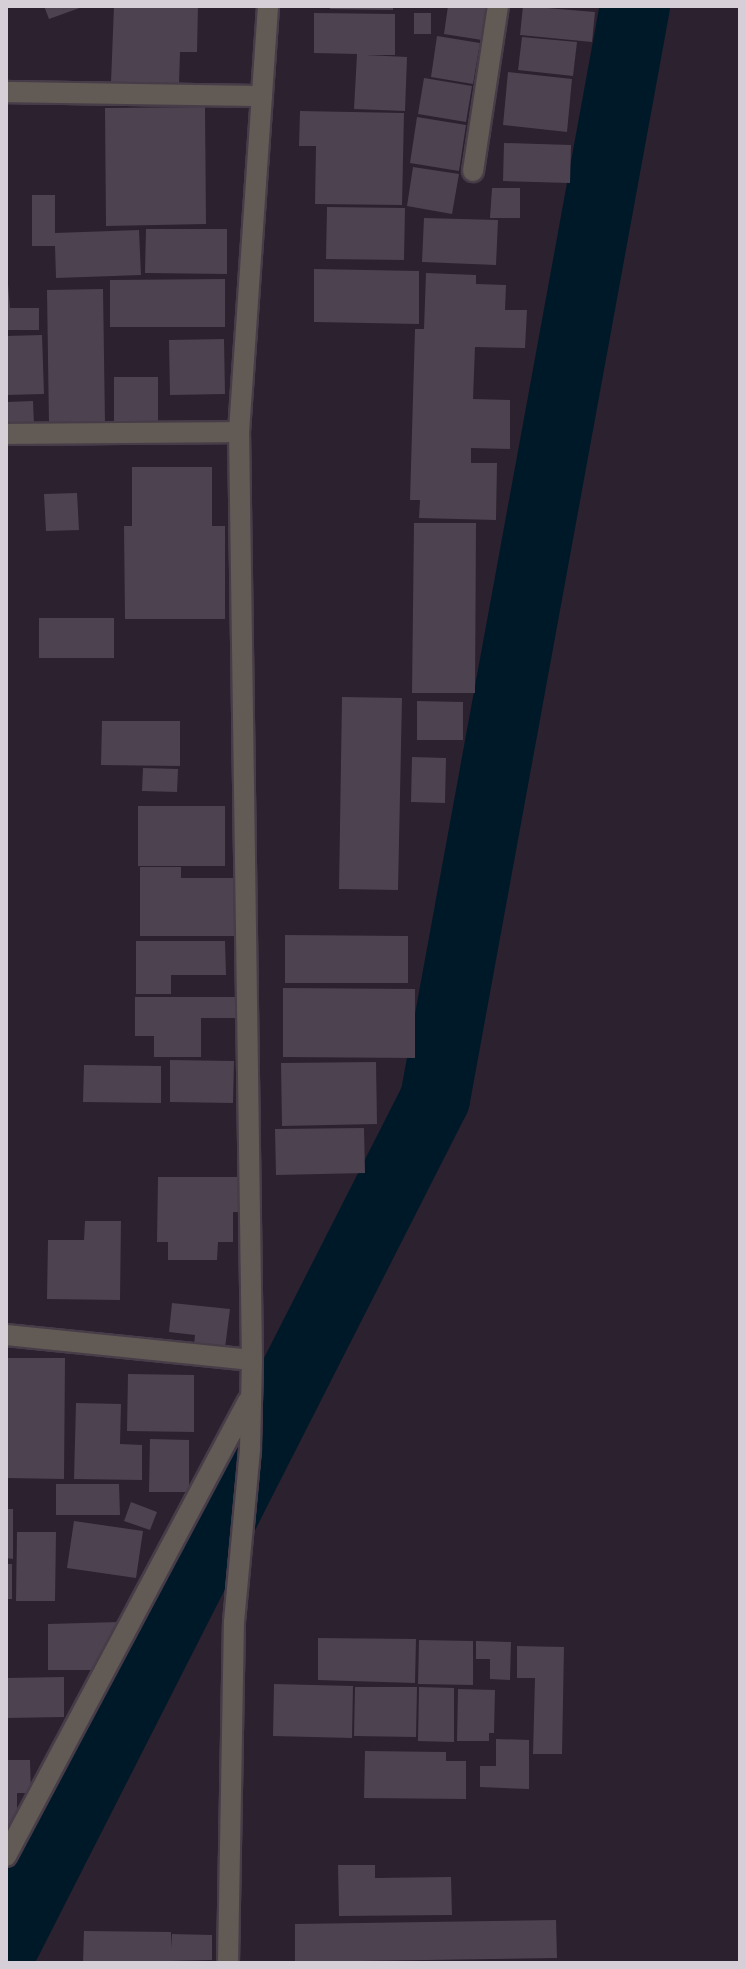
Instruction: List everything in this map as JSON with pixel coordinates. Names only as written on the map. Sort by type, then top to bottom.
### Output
[{"type":"street","points":[[228,1963],[234,1622],[252,1394],[239,432],[268,6]]},
{"type":"street","points":[[473,171],[498,6]]},
{"type":"street","points":[[6,92],[262,96]]},
{"type":"street","points":[[6,434],[239,432]]},
{"type":"street","points":[[6,1335],[252,1360]]},
{"type":"street","points":[[6,1856],[252,1394]]},
{"type":"building","points":[[44,6],[85,6],[49,19]]},
{"type":"building","points":[[114,6],[198,6],[197,52],[180,52],[179,84],[111,82]]},
{"type":"building","points":[[330,6],[393,6],[393,10],[330,9]]},
{"type":"building","points":[[448,6],[488,6],[482,40],[444,34]]},
{"type":"building","points":[[523,6],[595,12],[592,42],[520,35]]},
{"type":"building","points":[[314,13],[395,14],[395,55],[366,55],[407,57],[405,111],[354,109],[357,54],[314,53]]},
{"type":"building","points":[[414,13],[431,13],[431,34],[414,34]]},
{"type":"building","points":[[437,36],[480,43],[473,84],[431,77]]},
{"type":"building","points":[[522,37],[577,42],[573,76],[518,70]]},
{"type":"building","points":[[508,72],[572,79],[567,132],[503,125]]},
{"type":"building","points":[[424,78],[472,86],[466,122],[418,114]]},
{"type":"building","points":[[205,107],[206,224],[106,226],[105,108]]},
{"type":"building","points":[[300,111],[404,113],[402,205],[315,204],[316,146],[299,146]]},
{"type":"building","points":[[417,117],[466,125],[459,171],[410,163]]},
{"type":"building","points":[[504,143],[571,145],[570,183],[503,181]]},
{"type":"building","points":[[413,167],[459,174],[452,214],[407,206]]},
{"type":"building","points":[[492,188],[520,188],[520,218],[490,218]]},
{"type":"building","points":[[32,195],[55,195],[55,233],[139,230],[141,275],[56,278],[55,246],[32,246]]},
{"type":"building","points":[[327,207],[405,208],[404,260],[326,259]]},
{"type":"building","points":[[424,218],[498,220],[496,265],[422,262]]},
{"type":"building","points":[[146,229],[227,229],[227,274],[145,273]]},
{"type":"building","points":[[6,260],[10,308],[39,308],[39,330],[6,330]]},
{"type":"building","points":[[314,269],[419,271],[419,324],[314,322]]},
{"type":"building","points":[[426,273],[476,275],[476,284],[506,285],[505,310],[527,310],[525,348],[475,347],[473,399],[510,400],[510,449],[471,448],[471,463],[497,463],[496,520],[419,518],[420,500],[410,500],[415,329],[424,329]]},
{"type":"building","points":[[225,279],[225,327],[110,327],[110,280]]},
{"type":"building","points":[[103,289],[105,424],[49,426],[47,290]]},
{"type":"building","points":[[42,335],[44,394],[6,395],[6,336]]},
{"type":"building","points":[[224,339],[225,394],[170,395],[169,340]]},
{"type":"building","points":[[114,377],[158,377],[158,422],[114,422]]},
{"type":"building","points":[[33,401],[34,425],[6,425],[6,402]]},
{"type":"building","points":[[132,467],[212,467],[212,526],[225,526],[225,619],[125,619],[124,526],[132,526]]},
{"type":"building","points":[[77,493],[79,530],[46,531],[44,494]]},
{"type":"building","points":[[414,523],[476,523],[475,693],[412,693]]},
{"type":"building","points":[[39,618],[114,618],[114,658],[39,658]]},
{"type":"building","points":[[342,697],[402,698],[398,890],[339,889]]},
{"type":"building","points":[[417,701],[463,702],[463,740],[417,740]]},
{"type":"building","points":[[102,721],[180,721],[180,766],[101,765]]},
{"type":"building","points":[[412,757],[446,758],[445,803],[411,802]]},
{"type":"building","points":[[143,768],[178,769],[177,792],[142,791]]},
{"type":"building","points":[[138,806],[225,806],[225,866],[138,866]]},
{"type":"building","points":[[140,867],[181,867],[181,878],[243,878],[243,936],[140,936]]},
{"type":"building","points":[[285,935],[408,936],[408,983],[285,983]]},
{"type":"building","points":[[136,941],[225,941],[226,975],[171,975],[171,994],[136,994]]},
{"type":"building","points":[[283,988],[415,989],[415,1058],[283,1057]]},
{"type":"building","points":[[135,997],[243,997],[243,1018],[201,1018],[201,1057],[154,1057],[154,1036],[135,1036]]},
{"type":"building","points":[[170,1060],[234,1061],[233,1103],[170,1102]]},
{"type":"building","points":[[376,1062],[377,1124],[282,1126],[281,1063]]},
{"type":"building","points":[[84,1065],[161,1066],[161,1103],[83,1102]]},
{"type":"building","points":[[364,1128],[365,1173],[276,1175],[275,1129]]},
{"type":"building","points":[[158,1177],[243,1177],[243,1212],[233,1212],[233,1242],[218,1242],[217,1260],[168,1260],[168,1242],[157,1242]]},
{"type":"building","points":[[85,1221],[121,1221],[120,1300],[47,1299],[48,1240],[84,1240]]},
{"type":"building","points":[[172,1303],[230,1309],[225,1348],[194,1345],[195,1335],[169,1332]]},
{"type":"building","points":[[6,1358],[65,1358],[64,1479],[6,1478]]},
{"type":"building","points":[[128,1374],[194,1375],[194,1432],[127,1431]]},
{"type":"building","points":[[76,1403],[121,1404],[120,1444],[142,1445],[142,1480],[74,1479]]},
{"type":"building","points":[[150,1439],[189,1440],[189,1492],[149,1492]]},
{"type":"building","points":[[56,1484],[119,1484],[120,1515],[56,1515]]},
{"type":"building","points":[[131,1502],[157,1512],[150,1530],[124,1521]]},
{"type":"building","points":[[6,1509],[13,1509],[13,1559],[6,1558]]},
{"type":"building","points":[[74,1521],[143,1531],[136,1578],[67,1568]]},
{"type":"building","points":[[17,1532],[56,1532],[55,1601],[16,1601]]},
{"type":"building","points":[[6,1564],[12,1564],[12,1599],[6,1599]]},
{"type":"building","points":[[119,1622],[91,1670],[48,1670],[48,1624]]},
{"type":"building","points":[[318,1638],[416,1639],[415,1683],[318,1680]]},
{"type":"building","points":[[419,1640],[473,1641],[473,1685],[418,1684]]},
{"type":"building","points":[[476,1641],[511,1642],[510,1680],[490,1679],[490,1659],[476,1659]]},
{"type":"building","points":[[517,1646],[564,1647],[562,1754],[533,1754],[535,1678],[517,1678]]},
{"type":"building","points":[[64,1677],[64,1717],[6,1718],[6,1678]]},
{"type":"building","points":[[274,1684],[353,1686],[352,1738],[273,1736]]},
{"type":"building","points":[[355,1687],[417,1687],[416,1737],[354,1736]]},
{"type":"building","points":[[419,1687],[454,1688],[454,1742],[418,1741]]},
{"type":"building","points":[[458,1689],[495,1690],[494,1733],[489,1733],[489,1741],[457,1741]]},
{"type":"building","points":[[496,1739],[529,1740],[529,1789],[480,1787],[480,1766],[496,1766]]},
{"type":"building","points":[[365,1751],[446,1752],[446,1761],[466,1761],[466,1799],[364,1798]]},
{"type":"building","points":[[6,1760],[30,1760],[31,1793],[17,1793],[17,1828],[6,1828]]},
{"type":"building","points":[[338,1865],[375,1865],[375,1878],[451,1877],[452,1915],[339,1916]]},
{"type":"building","points":[[556,1920],[557,1958],[295,1962],[295,1924]]},
{"type":"building","points":[[84,1931],[171,1932],[171,1948],[172,1934],[212,1935],[212,1960],[83,1963]]},
{"type":"waterway","points":[[6,1943],[435,1099],[635,6]]}]
